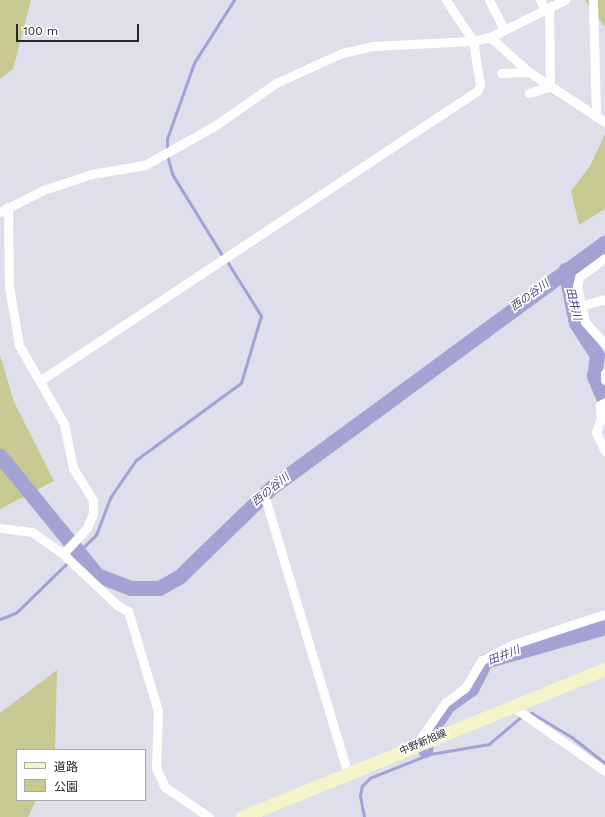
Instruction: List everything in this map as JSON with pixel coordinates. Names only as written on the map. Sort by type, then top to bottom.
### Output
[{"type":"main road","name":"中野新旭線","points":[[242,817],[605,668]]},
{"type":"street","points":[[41,380],[226,259],[477,91],[480,85],[473,41],[446,0]]},
{"type":"street","points":[[489,0],[504,29]]},
{"type":"street","points":[[540,0],[547,8],[550,86]]},
{"type":"street","points":[[63,554],[87,528],[94,513],[93,500],[73,468],[64,424],[41,380],[19,345],[13,319],[4,210],[50,187],[92,174],[145,165],[216,125],[276,83],[342,53],[372,46],[473,41],[490,37],[565,0]]},
{"type":"street","points":[[593,0],[596,117]]},
{"type":"street","points":[[490,37],[529,72],[605,122]]},
{"type":"street","points":[[502,73],[529,72]]},
{"type":"street","points":[[528,93],[550,86]]},
{"type":"street","points":[[605,258],[579,277],[577,287],[585,322],[605,344]]},
{"type":"street","points":[[582,304],[605,300]]},
{"type":"street","points":[[605,373],[605,380]]},
{"type":"street","points":[[605,402],[600,405],[601,419],[596,432],[605,451]]},
{"type":"street","points":[[266,501],[348,774]]},
{"type":"street","points":[[0,528],[32,532],[63,554],[117,605],[128,611],[158,711],[156,768],[165,787],[209,817]]},
{"type":"street","points":[[416,745],[445,702],[465,688],[482,660],[514,644],[605,614]]},
{"type":"street","points":[[512,706],[605,771]]},
{"type":"green space","points":[[0,0],[31,0],[13,69],[0,79]]},
{"type":"green space","points":[[585,0],[605,0],[605,27]]},
{"type":"green space","points":[[605,134],[605,209],[579,225],[571,191],[590,166]]},
{"type":"green space","points":[[0,355],[14,402],[54,481],[0,509]]},
{"type":"green space","points":[[57,670],[55,749],[16,749],[16,801],[36,801],[28,817],[0,817],[0,713]]},
{"type":"waterway","points":[[167,149],[167,139],[194,63],[234,0]]},
{"type":"waterway","points":[[167,154],[173,175],[223,256]]},
{"type":"waterway","name":"西の谷川","points":[[0,456],[97,575],[131,588],[159,588],[179,577],[272,487],[605,242]]},
{"type":"waterway","points":[[567,280],[605,253]]},
{"type":"waterway","points":[[0,619],[16,613],[96,535],[110,498],[136,460],[241,383],[261,316],[226,260]]},
{"type":"waterway","name":"田井川","points":[[565,270],[576,323],[597,355],[594,376],[605,402]]},
{"type":"waterway","name":"田井川","points":[[425,750],[427,736],[448,705],[471,689],[485,661],[605,627]]},
{"type":"waterway","points":[[527,714],[532,713],[572,737],[605,763]]},
{"type":"waterway","points":[[364,817],[360,796],[362,786],[370,778],[430,754],[489,744],[522,716]]}]
